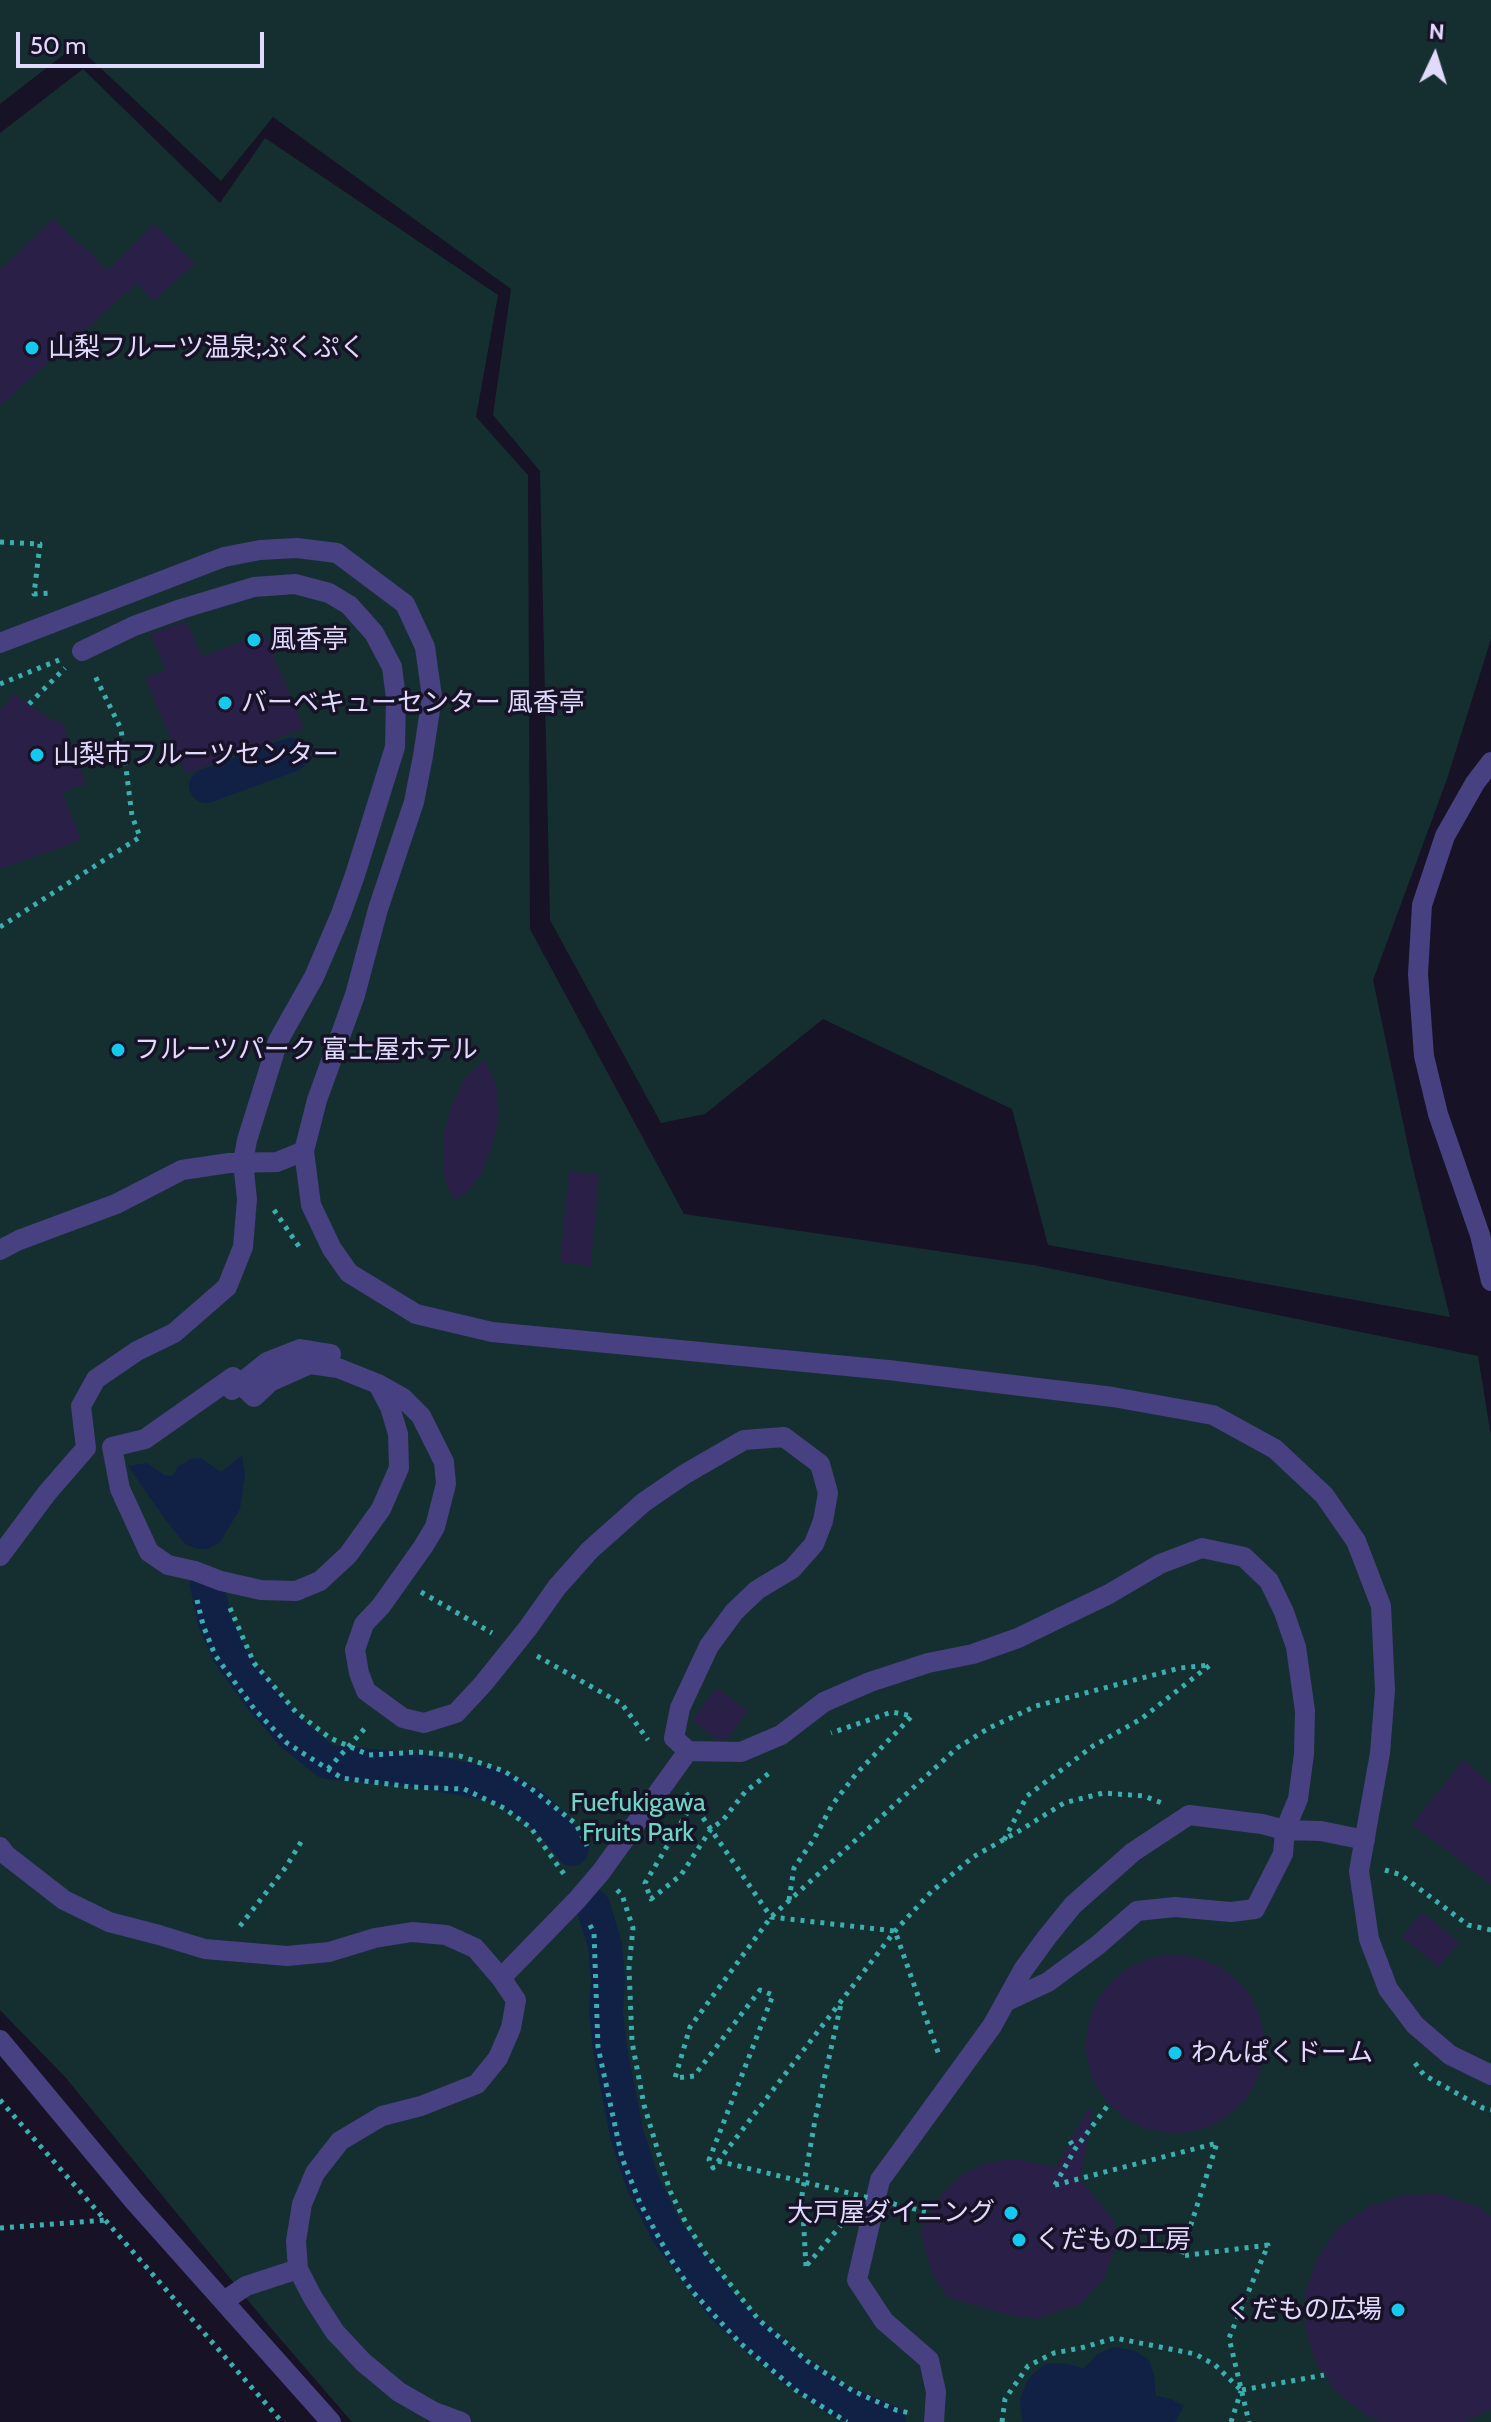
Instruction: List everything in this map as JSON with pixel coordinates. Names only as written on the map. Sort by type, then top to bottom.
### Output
[{"type":"street","points":[[0,643],[224,557],[260,550],[297,548],[337,553],[405,604],[425,647],[432,697],[423,756],[414,802],[378,909],[355,995],[317,1100],[304,1151],[311,1205],[332,1249],[349,1273],[416,1314],[492,1332],[888,1370],[1113,1397],[1213,1415],[1275,1449],[1324,1495],[1356,1541],[1381,1606],[1385,1690],[1380,1753],[1359,1871],[1369,1939],[1388,1989],[1415,2025],[1450,2055],[1491,2075]]},
{"type":"street","points":[[0,1556],[47,1493],[86,1448],[81,1406],[96,1379],[137,1351],[174,1333],[227,1287],[243,1247],[247,1199],[243,1162],[247,1140],[278,1041],[314,977],[341,914],[395,747],[396,698],[392,667],[374,633],[349,605],[329,593],[295,584],[254,587],[134,626],[82,651]]},
{"type":"street","points":[[1491,762],[1475,783],[1445,836],[1422,905],[1418,974],[1427,1070],[1438,1114],[1480,1235],[1491,1281]]},
{"type":"street","points":[[0,1250],[116,1204],[182,1170],[243,1162],[277,1162],[304,1151]]},
{"type":"street","points":[[240,1384],[267,1362],[300,1349],[331,1354],[364,1364],[421,1416],[433,1438],[444,1462],[446,1484],[435,1527],[381,1606],[364,1624],[355,1650],[366,1691],[403,1718],[424,1723],[456,1713],[528,1628],[557,1587],[590,1550],[644,1502],[744,1440],[784,1437],[820,1464],[828,1493],[823,1521],[814,1544],[792,1569],[757,1590],[734,1612],[709,1646],[680,1708],[674,1738],[688,1751],[741,1752],[781,1735],[824,1702],[870,1682],[928,1663],[973,1654],[1018,1638],[1109,1594],[1160,1564],[1202,1548],[1244,1557],[1269,1581],[1284,1612],[1296,1647],[1305,1711],[1304,1754],[1298,1799],[1285,1830],[1283,1854],[1255,1909],[1231,1912],[1175,1907],[1137,1911],[1048,1982],[1005,2002]]},
{"type":"street","points":[[378,1384],[390,1407],[398,1434],[399,1468],[381,1509],[348,1555],[320,1581],[296,1591],[245,1587],[168,1565],[149,1552],[120,1489],[112,1447],[145,1439],[233,1377],[254,1397],[270,1382],[310,1364],[338,1368],[378,1384],[403,1398]]},
{"type":"street","points":[[86,1448],[115,1464]]},
{"type":"street","points":[[501,1978],[601,1872],[688,1751]]},
{"type":"street","points":[[934,2420],[936,2392],[929,2360],[884,2321],[857,2280],[880,2180],[992,2026],[1023,1970],[1073,1905],[1133,1852],[1189,1815],[1285,1830],[1321,1831],[1365,1840]]},
{"type":"street","points":[[0,1847],[64,1900],[109,1922],[205,1949],[287,1956],[329,1952],[375,1938],[412,1932],[446,1935],[475,1948],[501,1978],[516,2000],[511,2028],[498,2058],[477,2084],[421,2106],[382,2116],[340,2141],[315,2173],[302,2204],[296,2241],[298,2269],[335,2332],[363,2362],[399,2392],[434,2412],[461,2422]]},
{"type":"street","points":[[0,2040],[134,2201],[331,2422]]},
{"type":"street","points":[[224,2301],[246,2286],[298,2269]]},
{"type":"path","points":[[0,542],[40,544],[34,594]]},
{"type":"path","points":[[0,684],[82,651]]},
{"type":"path","points":[[29,704],[82,651]]},
{"type":"path","points":[[0,927],[140,837],[132,816],[121,729],[82,651]]},
{"type":"path","points":[[272,1208],[303,1252]]},
{"type":"path","points":[[195,1571],[195,1591],[203,1625],[215,1655],[255,1710],[287,1743],[342,1778],[411,1787],[464,1789],[504,1808],[541,1839],[564,1872],[594,1933],[598,2047],[622,2158],[640,2203],[692,2291],[731,2333],[797,2391],[847,2422]]},
{"type":"path","points":[[400,1577],[622,1704],[771,1917],[895,1931]]},
{"type":"path","points":[[1004,1840],[1027,1796],[1093,1746],[1141,1719],[1210,1665],[1180,1668],[1036,1706],[989,1728],[957,1748],[771,1917],[690,2027],[675,2078],[694,2076],[760,1990],[773,1995],[709,2160],[713,2168],[895,1931],[931,1892],[973,1857],[1004,1840],[1064,1803],[1103,1793],[1144,1796],[1189,1815]]},
{"type":"path","points":[[789,1901],[794,1868],[832,1805],[874,1754],[912,1716],[892,1712],[824,1735]]},
{"type":"path","points":[[328,1769],[350,1747]]},
{"type":"path","points":[[693,1803],[645,1883],[651,1899],[681,1875],[711,1829],[723,1820],[745,1792],[778,1766]]},
{"type":"path","points":[[217,1950],[242,1924],[286,1867],[301,1842]]},
{"type":"path","points":[[1361,1863],[1401,1875],[1468,1925],[1491,1930]]},
{"type":"path","points":[[601,1872],[622,1895],[633,1928],[629,1968],[632,2042],[644,2105],[656,2146],[670,2191],[686,2223],[706,2254],[759,2320],[807,2361],[853,2391],[896,2410],[934,2420]]},
{"type":"path","points":[[895,1931],[944,2069]]},
{"type":"path","points":[[806,2266],[802,2195],[842,2000]]},
{"type":"path","points":[[0,2100],[282,2422]]},
{"type":"path","points":[[1109,2104],[1075,2149],[1055,2185],[1217,2143],[1181,2256],[1268,2245],[1229,2338],[1249,2422]]},
{"type":"path","points":[[1070,2141],[1075,2149]]},
{"type":"path","points":[[718,2161],[931,2213]]},
{"type":"path","points":[[0,2228],[107,2220]]},
{"type":"path","points":[[1002,2422],[1005,2399],[1028,2366],[1054,2353],[1115,2338],[1195,2354],[1215,2365],[1242,2390]]},
{"type":"path","points":[[1242,2390],[1324,2375]]},
{"type":"path","points":[[1231,2422],[1242,2390]]},
{"type":"green space","points":[[0,0],[1491,0],[1491,639],[1447,779],[1373,980],[1411,1160],[1450,1317],[1048,1245],[1012,1109],[823,1019],[705,1114],[661,1123],[550,920],[540,471],[493,415],[511,289],[273,117],[221,181],[76,45],[0,104]]},
{"type":"green space","name":"Fuefukigawa Fruits Park","points":[[83,69],[220,203],[265,138],[498,295],[476,417],[528,475],[530,929],[684,1214],[1033,1265],[1478,1356],[1491,1436],[1491,2422],[352,2422],[66,2078],[0,2010],[0,133]]},
{"type":"water","points":[[242,1455],[245,1474],[240,1509],[220,1542],[208,1549],[185,1544],[128,1466],[147,1463],[164,1475],[173,1476],[178,1467],[190,1459],[201,1458],[221,1472]]},
{"type":"water","points":[[1114,2347],[1135,2351],[1149,2360],[1156,2396],[1184,2406],[1175,2422],[1023,2422],[1021,2396],[1028,2379],[1035,2372],[1047,2363],[1069,2364],[1084,2369],[1097,2354]]},
{"type":"building","name":"山梨フルーツ温泉;ぷくぷく","points":[[53,219],[108,270],[154,224],[195,263],[154,301],[137,283],[0,406],[0,270]]},
{"type":"building","name":"バーベキューセンター 風香亭","points":[[186,621],[202,657],[264,633],[304,728],[186,774],[145,678],[166,670],[150,634]]},
{"type":"building","name":"山梨市フルーツセンター","points":[[14,694],[55,722],[61,720],[86,784],[62,792],[81,840],[0,869],[0,711]]},
{"type":"building","points":[[484,1060],[496,1084],[499,1114],[493,1144],[481,1174],[469,1190],[455,1200],[447,1186],[443,1168],[443,1137],[451,1107],[464,1080]]},
{"type":"building","points":[[569,1171],[599,1175],[591,1266],[560,1262]]},
{"type":"building","points":[[716,1688],[748,1711],[727,1739],[716,1739],[692,1720]]},
{"type":"building","points":[[1463,1760],[1491,1783],[1491,1884],[1412,1825]]},
{"type":"building","points":[[1422,1912],[1459,1942],[1439,1967],[1402,1937]]},
{"type":"building","name":"わんぱくドーム","points":[[1175,1955],[1209,1961],[1238,1981],[1258,2010],[1264,2044],[1258,2078],[1238,2107],[1209,2127],[1175,2133],[1141,2127],[1112,2107],[1092,2078],[1086,2044],[1092,2010],[1112,1981],[1141,1961]]},
{"type":"building","name":"くだもの工房","points":[[1088,2109],[1093,2111],[1080,2179],[1115,2222],[1114,2250],[1104,2278],[1081,2304],[1036,2319],[1009,2315],[947,2297],[932,2273],[920,2231],[942,2194],[963,2174],[1002,2160],[1056,2167]]},
{"type":"building","name":"くだもの広場","points":[[1440,2194],[1479,2207],[1491,2216],[1491,2410],[1463,2422],[1385,2422],[1369,2417],[1336,2392],[1316,2362],[1305,2328],[1306,2291],[1318,2257],[1339,2227],[1369,2206],[1403,2195]]},
{"type":"waterway","points":[[206,786],[291,755]]},
{"type":"waterway","points":[[207,1584],[214,1619],[229,1654],[291,1733],[327,1762],[414,1770],[493,1784],[531,1804],[572,1849]]},
{"type":"waterway","points":[[593,1906],[605,1945],[610,2049],[627,2135],[642,2181],[667,2232],[723,2307],[793,2369],[836,2399],[889,2422]]},
{"type":"place","name":"山梨フルーツ温泉;ぷくぷく","points":[[32,348]]},
{"type":"place","name":"風香亭","points":[[254,640]]},
{"type":"place","name":"バーベキューセンター 風香亭","points":[[225,703]]},
{"type":"place","name":"山梨市フルーツセンター","points":[[37,755]]},
{"type":"place","name":"フルーツパーク 富士屋ホテル","points":[[118,1050]]},
{"type":"place","name":"わんぱくドーム","points":[[1175,2053]]},
{"type":"place","name":"大戸屋ダイニング","points":[[1011,2213]]},
{"type":"place","name":"くだもの工房","points":[[1019,2240]]},
{"type":"place","name":"くだもの広場","points":[[1398,2310]]}]
